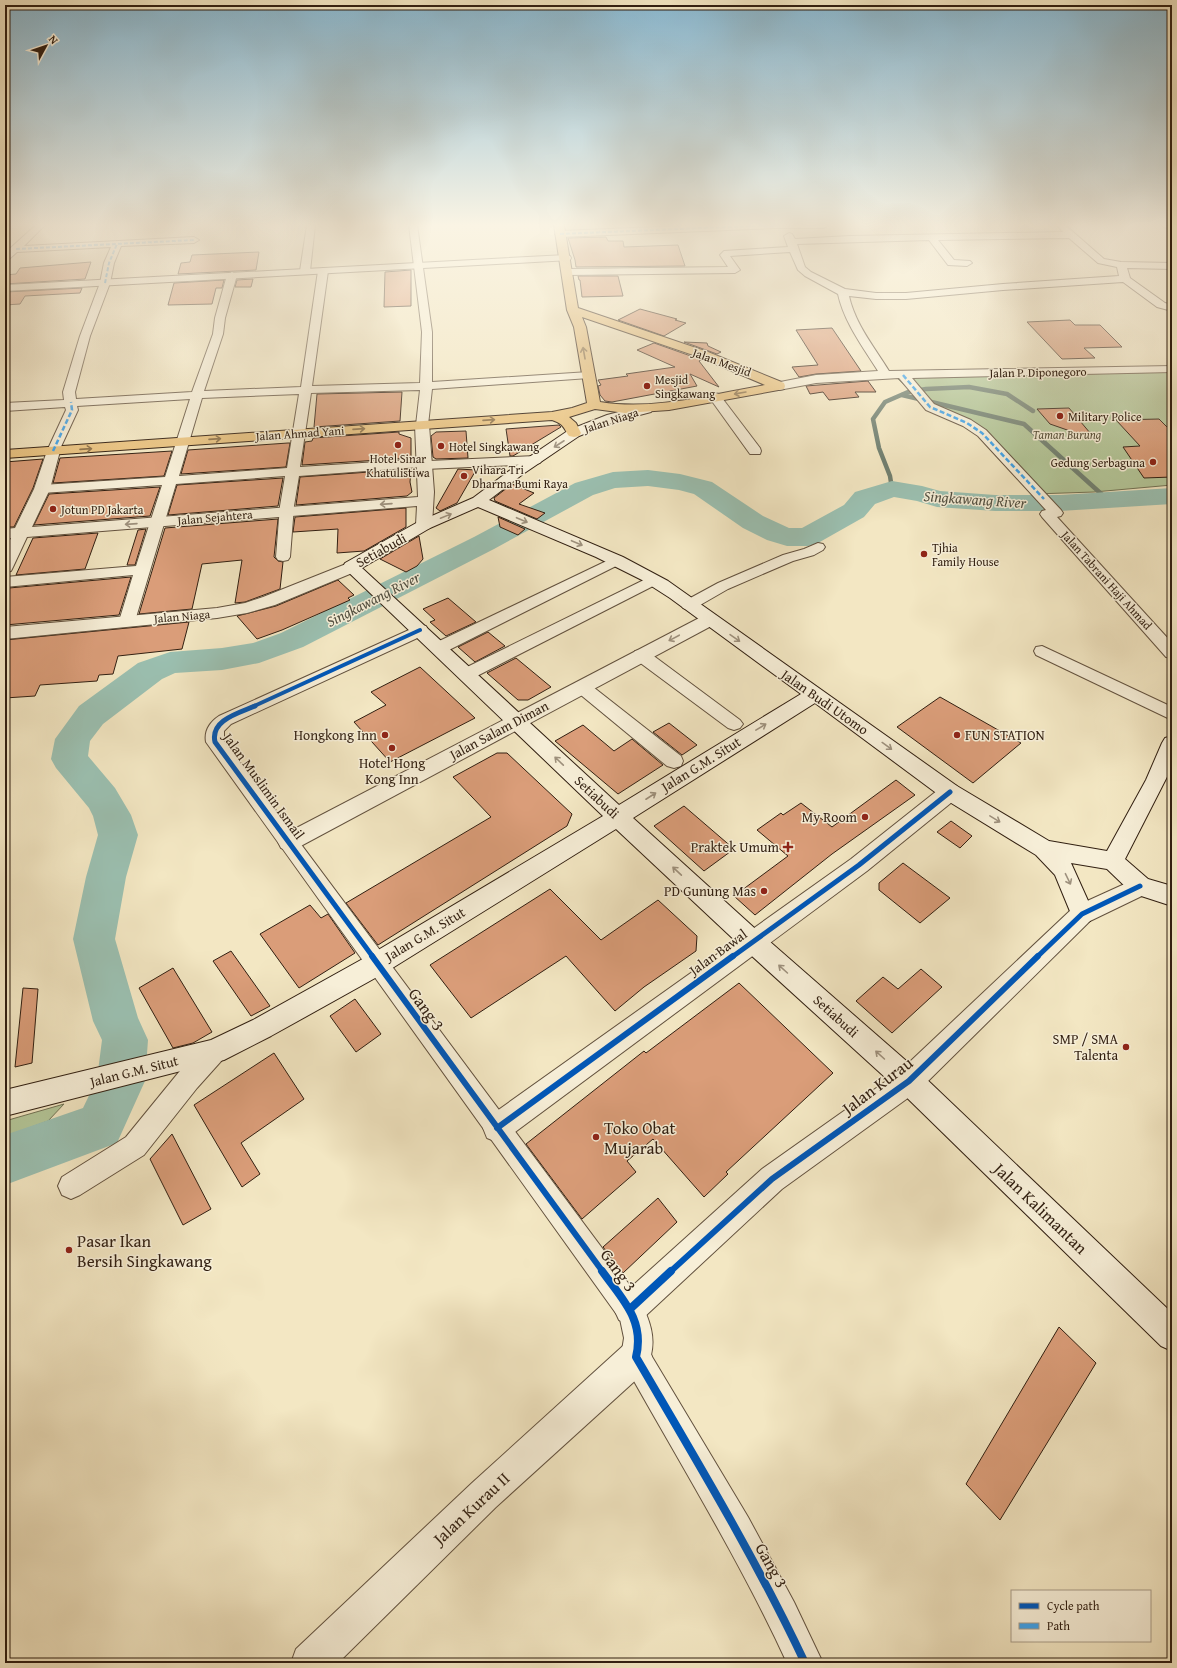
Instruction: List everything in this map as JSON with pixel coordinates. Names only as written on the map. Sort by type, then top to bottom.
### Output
[{"type":"main road","points":[[572,303],[573,310],[580,327],[594,405],[610,408],[646,409],[779,386]]},
{"type":"main road","name":"Jalan Mesjid","points":[[573,310],[704,355],[749,372],[779,386]]},
{"type":"main road","points":[[580,327],[610,323]]},
{"type":"main road","name":"Jalan Ahmad Yani","points":[[5,454],[552,416],[575,412],[594,405]]},
{"type":"main road","points":[[552,416],[567,421],[573,428],[574,433]]},
{"type":"street","points":[[5,567],[13,533],[42,489],[53,451],[72,410],[69,392],[79,361],[84,336],[97,303]]},
{"type":"street","points":[[127,621],[197,394],[218,334],[224,303]]},
{"type":"street","points":[[283,558],[292,472],[318,303]]},
{"type":"street","points":[[423,303],[427,332],[426,386],[422,425],[425,464],[424,525]]},
{"type":"street","points":[[846,303],[854,322],[886,375]]},
{"type":"street","points":[[1158,303],[1172,308]]},
{"type":"street","name":"Jalan P. Diponegoro","points":[[779,386],[833,378],[886,375],[906,379],[1172,369]]},
{"type":"street","points":[[5,407],[197,394],[426,386],[589,375]]},
{"type":"street","name":"Jalan Tabrani Haji Ahmad","points":[[906,379],[924,400],[936,411],[967,423],[979,431],[1044,499],[1056,513],[1047,514],[1172,653]]},
{"type":"street","points":[[715,397],[755,451]]},
{"type":"street","name":"Jalan Niaga","points":[[478,501],[574,433],[612,418],[646,409]]},
{"type":"street","points":[[42,489],[425,464],[535,460]]},
{"type":"street","name":"Jalan Budi Utomo","points":[[478,501],[617,560],[654,580],[675,593],[709,620],[950,792],[1044,849],[1113,861]]},
{"type":"street","name":"Setiabudi","points":[[478,501],[424,525],[351,567],[752,941],[909,1081]]},
{"type":"street","name":"Jalan Sejahtera","points":[[13,533],[425,502]]},
{"type":"street","points":[[689,605],[723,586],[788,558],[809,552],[818,547]]},
{"type":"street","points":[[439,648],[617,560]]},
{"type":"street","name":"Jalan Niaga","points":[[5,633],[217,613],[247,608],[287,594],[351,567]]},
{"type":"street","points":[[5,582],[143,570]]},
{"type":"street","points":[[467,674],[654,580]]},
{"type":"street","name":"Jalan Salam Diman","points":[[289,842],[709,620]]},
{"type":"street","name":"Jalan Muslimin Ismail","points":[[377,964],[289,842],[214,742],[213,736],[219,724],[225,720],[420,630]]},
{"type":"street","points":[[1042,651],[1172,714]]},
{"type":"street","points":[[641,655],[734,724]]},
{"type":"street","points":[[582,686],[674,761]]},
{"type":"street","name":"Jalan G.M. Situt","points":[[5,1103],[215,1051],[332,990],[377,964],[814,695]]},
{"type":"street","points":[[1172,743],[1156,780],[1113,861],[1140,886],[1172,896]]},
{"type":"street","name":"Jalan Bawal","points":[[497,1128],[859,864],[950,792]]},
{"type":"street","points":[[1044,849],[1063,869],[1082,914]]},
{"type":"street","name":"Jalan Kurau","points":[[630,1309],[772,1179],[909,1081],[1082,914],[1140,886]]},
{"type":"street","name":"Gang 3","points":[[377,964],[630,1309],[639,1332],[640,1344],[636,1357],[736,1529],[782,1614],[805,1663]]},
{"type":"street","points":[[71,1186],[135,1146],[152,1127],[188,1080],[215,1051]]},
{"type":"street","name":"Jalan Kalimantan","points":[[909,1081],[1172,1336]]},
{"type":"street","name":"Jalan Kurau II","points":[[323,1658],[484,1495],[636,1357]]},
{"type":"green space","name":"Taman Burung","points":[[1172,372],[1172,485],[1094,492],[1034,494],[974,429],[924,404],[897,378]]},
{"type":"green space","points":[[64,1104],[48,1121],[5,1137],[5,1121]]},
{"type":"building","points":[[5,303],[21,303],[20,304],[5,305]]},
{"type":"building","points":[[169,303],[212,303],[212,304],[168,305]]},
{"type":"building","points":[[384,303],[411,303],[411,306],[384,307]]},
{"type":"building","points":[[640,309],[677,319],[675,320],[686,323],[664,336],[618,320]]},
{"type":"building","points":[[1070,320],[1075,325],[1100,325],[1122,347],[1084,348],[1095,358],[1062,359],[1027,322]]},
{"type":"building","points":[[832,328],[861,371],[816,374],[799,377],[792,367],[818,365],[796,330]]},
{"type":"building","points":[[684,342],[707,343],[708,346],[721,352],[717,354]]},
{"type":"building","name":"Mesjid Singkawang","points":[[654,343],[702,360],[699,361],[719,387],[690,374],[697,386],[612,402],[605,401],[600,395],[598,386],[601,385],[598,380],[628,376],[626,374],[675,367],[637,350]]},
{"type":"building","points":[[868,381],[876,392],[855,392],[859,397],[829,400],[823,392],[810,394],[806,386]]},
{"type":"building","points":[[402,392],[400,421],[314,427],[317,394]]},
{"type":"building","name":"Military Police","points":[[1069,408],[1096,440],[1050,424],[1037,409]]},
{"type":"building","points":[[1159,419],[1172,432],[1172,477],[1144,478],[1123,447],[1140,446],[1116,420]]},
{"type":"building","points":[[559,425],[561,427],[513,456],[510,456],[506,429]]},
{"type":"building","points":[[466,431],[468,458],[436,459],[433,457],[431,436],[436,432]]},
{"type":"building","points":[[399,432],[399,434],[411,438],[411,458],[302,465],[305,442],[312,441],[313,438]]},
{"type":"building","points":[[290,443],[286,467],[181,474],[188,450]]},
{"type":"building","points":[[172,451],[164,476],[53,483],[60,458]]},
{"type":"building","points":[[43,459],[33,488],[14,527],[5,527],[5,462]]},
{"type":"building","points":[[411,469],[410,482],[412,492],[407,496],[296,505],[300,477]]},
{"type":"building","points":[[458,469],[476,470],[457,503],[440,511],[436,508]]},
{"type":"building","points":[[283,478],[278,506],[168,515],[177,485]]},
{"type":"building","points":[[512,484],[534,493],[519,504],[545,513],[537,519],[495,501],[494,498]]},
{"type":"building","points":[[160,487],[150,516],[34,525],[49,494]]},
{"type":"building","points":[[406,508],[406,527],[364,551],[337,553],[338,529],[293,532],[295,517]]},
{"type":"building","points":[[498,517],[525,529],[518,535],[500,527]]},
{"type":"building","points":[[278,519],[274,557],[278,561],[283,562],[280,589],[245,602],[235,603],[242,560],[202,564],[192,609],[139,614],[165,528]]},
{"type":"building","points":[[146,529],[135,565],[127,565],[138,530]]},
{"type":"building","points":[[98,533],[85,569],[16,575],[33,538]]},
{"type":"building","points":[[419,536],[423,559],[417,566],[406,572],[380,559]]},
{"type":"building","points":[[131,577],[119,615],[5,625],[5,596],[9,588]]},
{"type":"building","points":[[338,580],[354,595],[348,598],[350,600],[282,630],[257,639],[237,616],[276,606]]},
{"type":"building","points":[[448,598],[476,622],[446,636],[430,622],[435,620],[423,609]]},
{"type":"building","points":[[189,622],[182,649],[118,656],[113,674],[99,675],[97,681],[40,685],[35,696],[5,698],[5,640]]},
{"type":"building","points":[[488,632],[505,646],[475,662],[458,647]]},
{"type":"building","points":[[516,658],[551,687],[528,700],[518,700],[487,673]]},
{"type":"building","points":[[420,667],[475,718],[390,762],[354,722],[386,705],[371,692]]},
{"type":"building","name":"FUN STATION","points":[[940,697],[1021,743],[973,783],[897,727]]},
{"type":"building","points":[[669,723],[697,745],[682,755],[653,732]]},
{"type":"building","points":[[583,725],[614,751],[632,739],[663,765],[618,794],[555,741]]},
{"type":"building","points":[[497,753],[507,753],[572,814],[567,826],[378,945],[346,903],[491,817],[453,777]]},
{"type":"building","points":[[896,780],[915,795],[832,854],[755,915],[734,896],[788,856],[757,830],[781,813],[783,815],[801,803],[832,827]]},
{"type":"building","points":[[684,806],[734,849],[704,871],[654,826]]},
{"type":"building","points":[[951,821],[972,836],[960,848],[937,832]]},
{"type":"building","points":[[903,863],[950,898],[920,923],[879,890],[879,883]]},
{"type":"building","points":[[550,889],[601,940],[658,900],[697,936],[696,951],[644,987],[615,1011],[566,956],[471,1018],[430,965]]},
{"type":"building","points":[[310,905],[321,918],[328,914],[355,953],[299,988],[260,934]]},
{"type":"building","points":[[231,951],[270,1006],[251,1016],[213,961]]},
{"type":"building","points":[[173,968],[212,1032],[193,1043],[173,1048],[139,988]]},
{"type":"building","points":[[921,969],[942,987],[892,1033],[856,1001],[883,977],[898,989]]},
{"type":"building","points":[[739,983],[833,1073],[726,1172],[728,1174],[704,1197],[653,1139],[627,1161],[636,1172],[582,1219],[526,1144],[644,1051],[646,1053]]},
{"type":"building","points":[[23,988],[38,989],[32,1063],[15,1067]]},
{"type":"building","points":[[355,999],[381,1034],[356,1052],[330,1016]]},
{"type":"building","points":[[274,1053],[304,1099],[241,1143],[260,1174],[242,1187],[194,1105]]},
{"type":"building","points":[[172,1134],[211,1209],[183,1225],[150,1159]]},
{"type":"building","points":[[658,1198],[677,1222],[623,1273],[603,1247]]},
{"type":"building","points":[[1059,1327],[1096,1363],[1000,1520],[966,1484]]},
{"type":"waterway","points":[[892,489],[890,476],[879,448],[873,419],[885,402],[908,392],[926,389],[969,387],[1007,394],[1033,411]]},
{"type":"waterway","points":[[902,395],[1024,424],[1108,500]]},
{"type":"waterway","name":"Singkawang River","points":[[5,1160],[100,1126],[121,1081],[125,1040],[116,1021],[94,939],[106,877],[118,835],[112,815],[102,798],[69,759],[73,739],[91,715],[150,671],[170,663],[222,659],[259,652],[292,640],[484,543],[584,489],[613,480],[648,478],[680,482],[703,488],[753,522],[777,534],[787,537],[808,537],[854,511],[865,498],[892,489],[922,494],[937,499],[995,503],[1060,503],[1172,496]]},
{"type":"marked path","points":[[903,375],[930,407],[967,423],[982,433],[1044,499]]},
{"type":"marked path","points":[[53,451],[72,410],[71,402]]},
{"type":"cycle path","points":[[420,630],[225,720],[215,732],[215,742],[630,1309],[639,1338],[636,1357],[736,1529],[782,1614],[805,1663]]},
{"type":"cycle path","points":[[497,1128],[859,865],[950,792]]},
{"type":"cycle path","points":[[630,1309],[772,1179],[909,1081],[1082,914],[1140,886]]},
{"type":"place","name":"Mesjid Singkawang","points":[[647,386]]},
{"type":"place","name":"Military Police","points":[[1060,416]]},
{"type":"place","name":"Hotel Sinar Khatulistiwa","points":[[398,445]]},
{"type":"place","name":"Hotel Singkawang","points":[[441,446]]},
{"type":"place","name":"Gedung Serbaguna","points":[[1153,462]]},
{"type":"place","name":"Vihara Tri Dharma Bumi Raya","points":[[464,476]]},
{"type":"place","name":"Jotun PD Jakarta","points":[[53,509]]},
{"type":"place","name":"Tjhia Family House","points":[[924,554]]},
{"type":"place","name":"Hongkong Inn","points":[[385,735]]},
{"type":"place","name":"FUN STATION","points":[[957,735]]},
{"type":"place","name":"Hotel Hong Kong Inn","points":[[392,748]]},
{"type":"place","name":"My Room","points":[[865,817]]},
{"type":"place","name":"Praktek Umum","points":[[788,847]]},
{"type":"place","name":"PD Gunung Mas","points":[[764,891]]},
{"type":"place","name":"SMP / SMA Talenta","points":[[1126,1047]]},
{"type":"place","name":"Toko Obat Mujarab","points":[[596,1137]]},
{"type":"place","name":"Pasar Ikan Bersih Singkawang","points":[[69,1250]]}]
